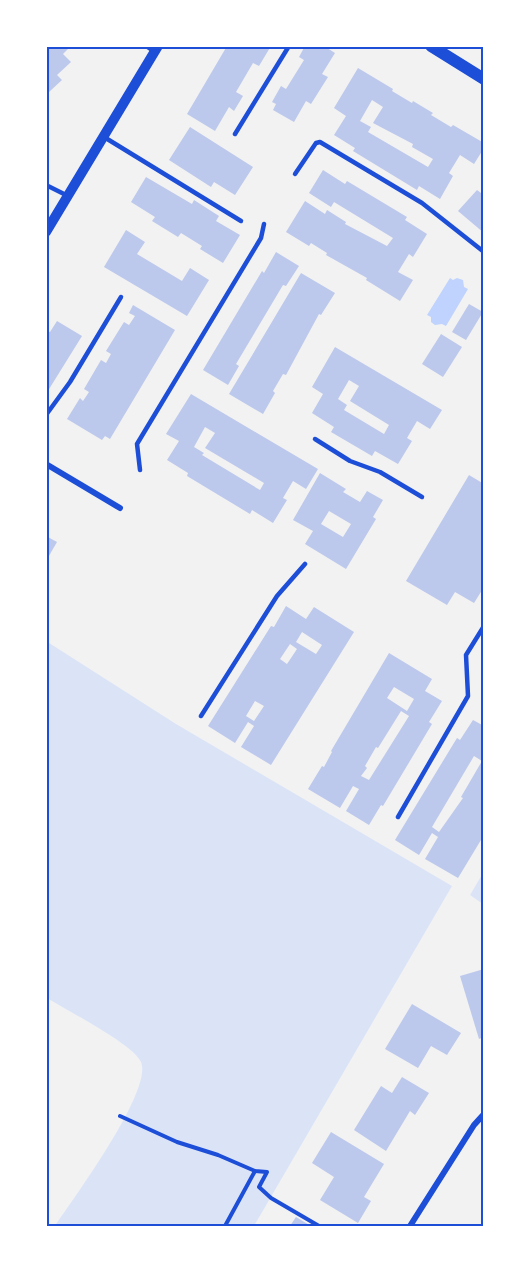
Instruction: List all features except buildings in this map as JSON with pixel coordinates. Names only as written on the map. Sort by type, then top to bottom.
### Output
[{"type":"main road","points":[[430,46],[483,79]]},
{"type":"street","points":[[46,232],[104,137],[153,48]]},
{"type":"street","points":[[46,464],[120,508]]},
{"type":"street","points":[[410,1227],[483,1114]]},
{"type":"lane","points":[[235,134],[289,46]]},
{"type":"lane","points":[[104,137],[241,221]]},
{"type":"lane","points":[[295,174],[316,143],[320,142],[422,203],[483,252]]},
{"type":"lane","points":[[46,185],[69,196]]},
{"type":"lane","points":[[140,470],[137,444],[261,238],[264,224]]},
{"type":"lane","points":[[46,415],[70,382],[122,297]]},
{"type":"lane","points":[[315,439],[350,460],[380,472],[422,497]]},
{"type":"lane","points":[[201,716],[271,604],[305,564]]},
{"type":"lane","points":[[398,817],[468,696],[466,655],[483,626]]},
{"type":"path","points":[[120,1116],[177,1142],[218,1155],[255,1171],[267,1172],[259,1187],[271,1198],[320,1227]]},
{"type":"path","points":[[225,1227],[255,1171]]},
{"type":"shaded area","points":[[46,641],[176,724],[452,886],[254,1226],[55,1226],[124,1120],[141,1076],[141,1062],[126,1046],[47,998]]},
{"type":"shaded area","points":[[483,873],[483,904],[470,895]]},
{"type":"water","points":[[450,278],[463,280],[464,287],[468,289],[446,326],[435,325],[431,322],[431,317],[427,315]]}]
